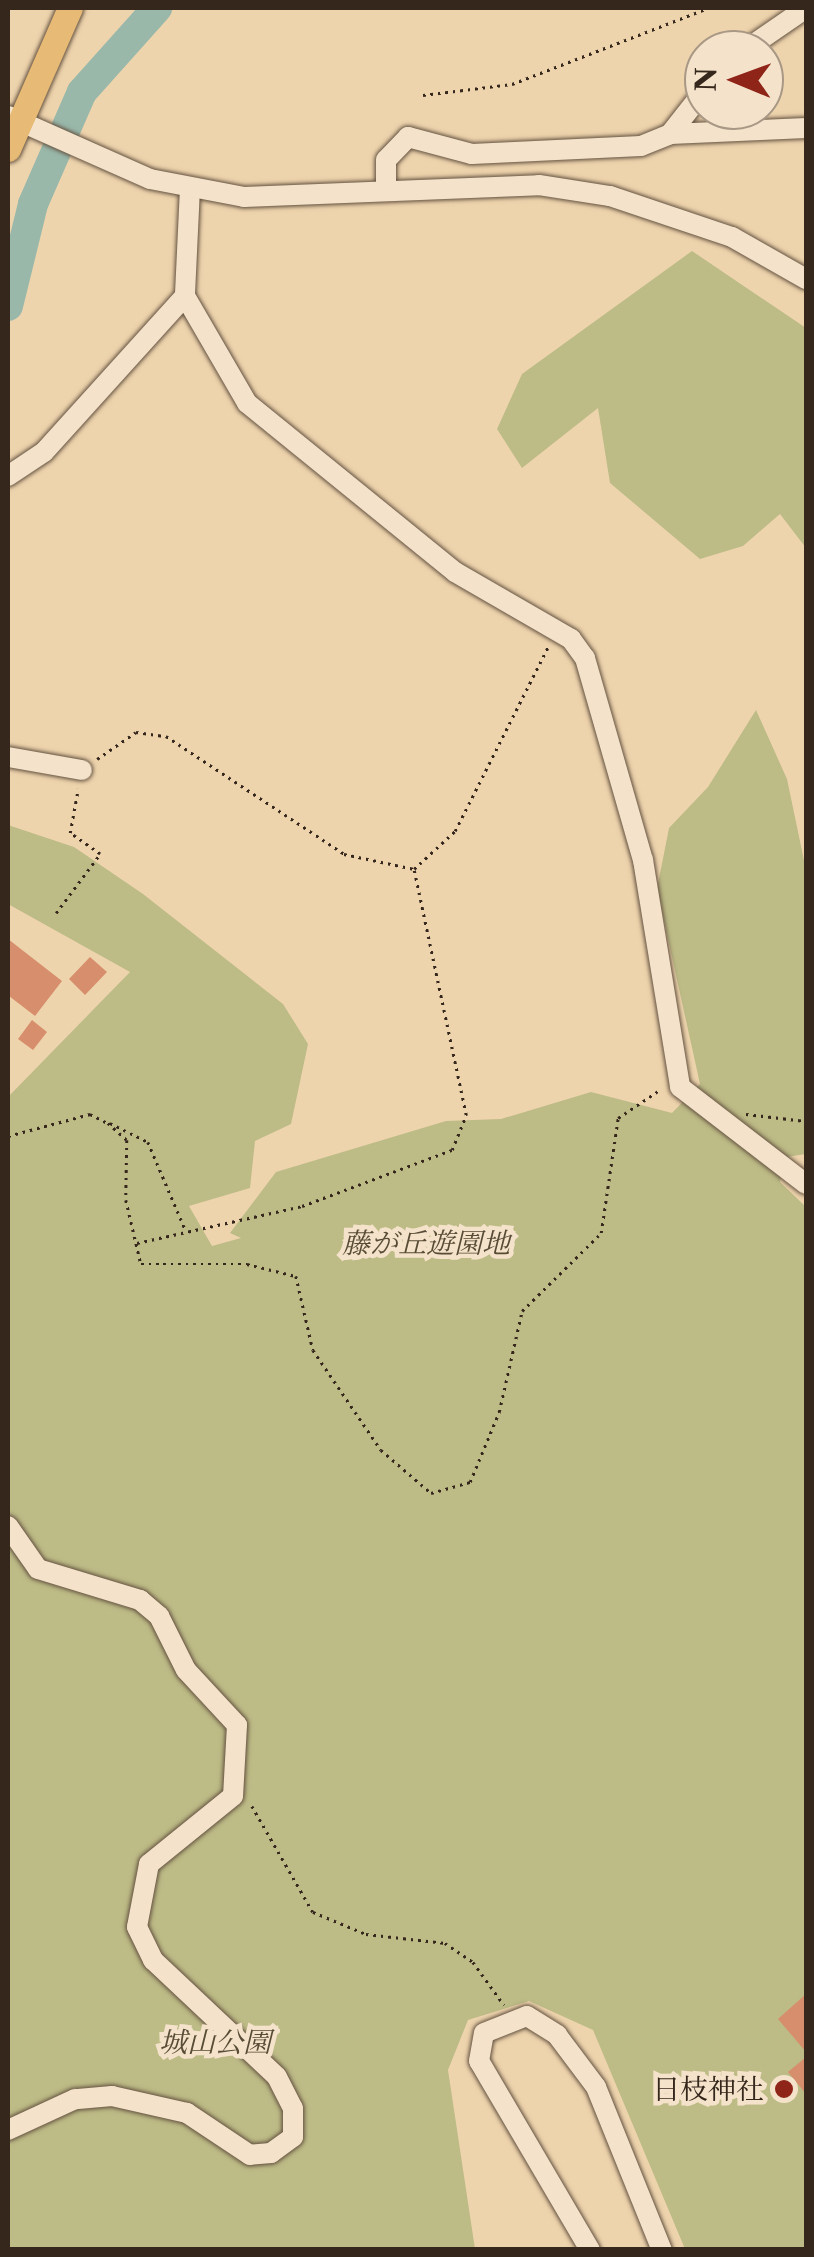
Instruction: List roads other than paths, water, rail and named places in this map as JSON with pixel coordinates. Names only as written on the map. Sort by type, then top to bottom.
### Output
[{"type":"main road","points":[[8,149],[13,119],[70,8]]},
{"type":"street","points":[[774,30],[806,8]]},
{"type":"street","points":[[670,134],[684,116]]},
{"type":"street","points":[[13,119],[81,154],[190,188],[297,199],[539,185],[610,196],[732,237],[806,279]]},
{"type":"street","points":[[386,191],[386,160],[408,137],[472,154],[624,148],[670,134],[805,131]]},
{"type":"street","points":[[190,188],[185,296],[205,343],[265,421],[455,572],[570,639],[594,675],[643,860],[680,1087],[806,1184]]},
{"type":"street","points":[[8,476],[44,452],[185,296]]},
{"type":"street","points":[[8,757],[82,770]]},
{"type":"street","points":[[8,1526],[38,1569],[140,1600],[159,1616],[186,1670],[237,1725],[232,1796],[150,1864],[137,1927],[153,1960],[277,2077],[293,2108],[293,2137],[250,2155],[187,2113],[112,2096],[75,2099],[8,2130]]},
{"type":"street","points":[[590,2250],[479,2061],[484,2033],[527,2016],[557,2035],[596,2087],[662,2250]]},
{"type":"waterway","points":[[8,306],[33,204],[82,92],[157,8]]},
{"type":"place","name":"日枝神社","points":[[784,2089]]},
{"type":"park label","name":"藤が丘遊園地","points":[[426,1243]]},
{"type":"park label","name":"城山公園","points":[[215,2042]]}]
